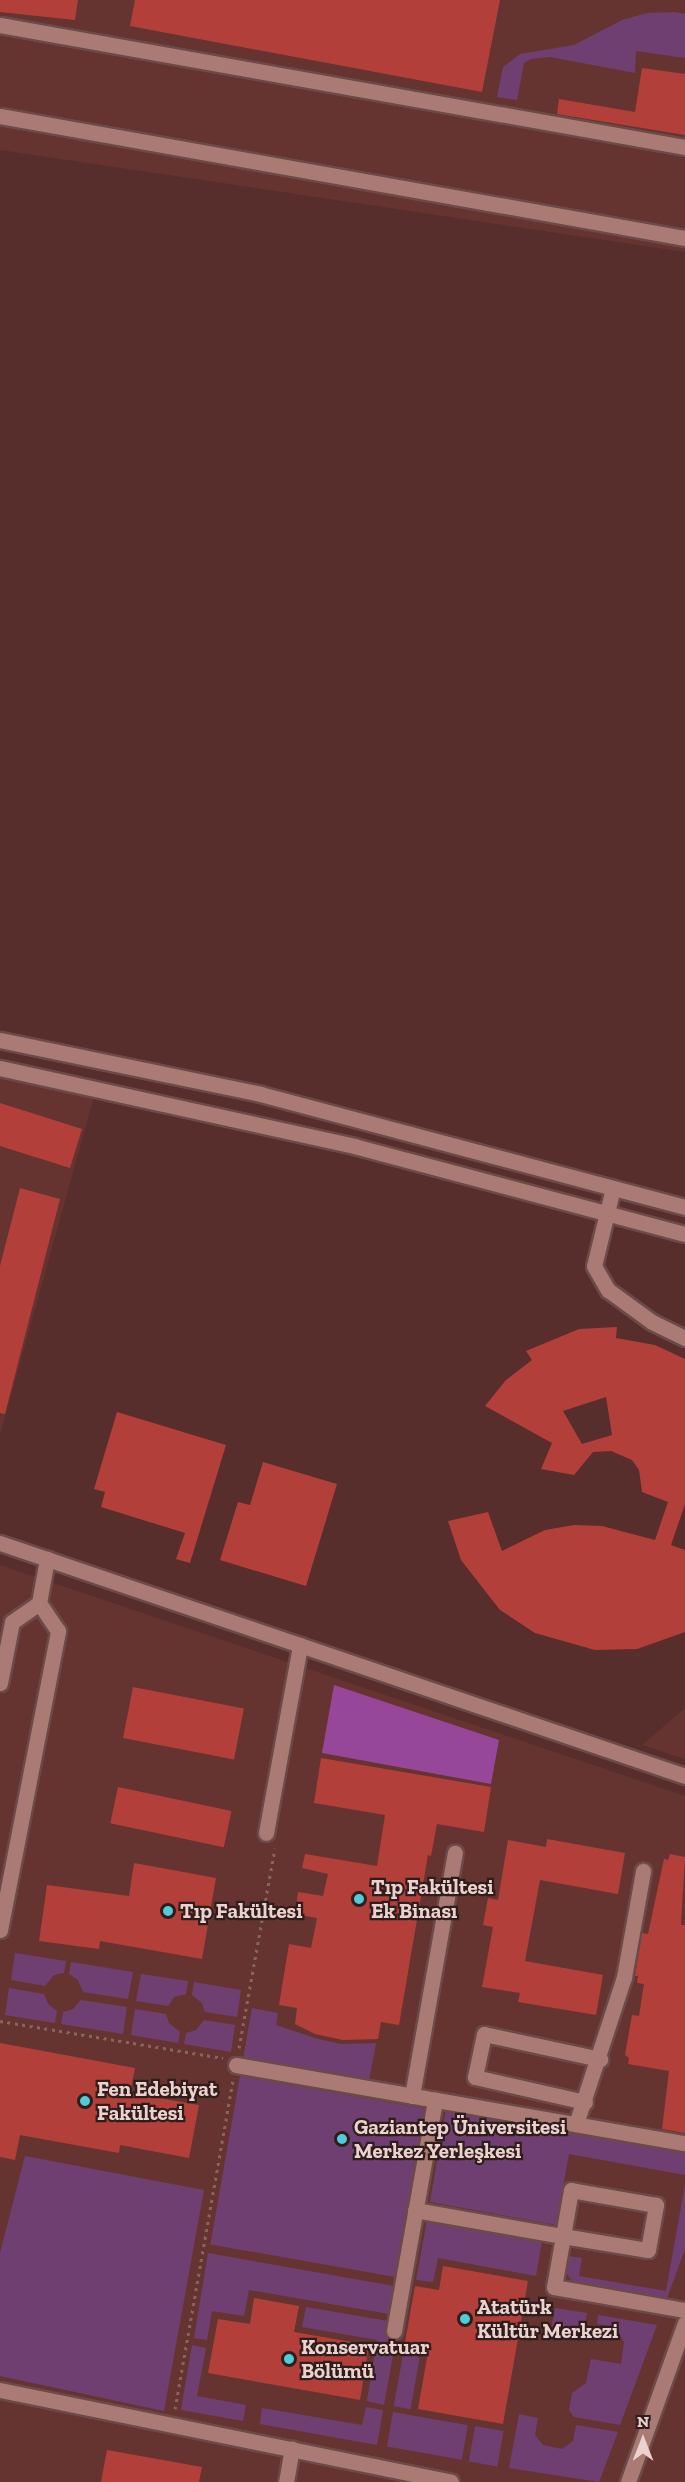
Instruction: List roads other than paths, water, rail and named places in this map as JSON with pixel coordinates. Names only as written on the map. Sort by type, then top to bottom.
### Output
[{"type":"street","points":[[0,25],[685,147]]},
{"type":"street","points":[[0,116],[685,238]]},
{"type":"street","points":[[0,1040],[260,1094],[685,1207]]},
{"type":"street","points":[[0,1068],[354,1146],[685,1234]]},
{"type":"street","points":[[613,1188],[605,1212],[594,1266],[608,1290],[652,1322],[685,1338]]},
{"type":"street","points":[[0,1543],[685,1776]]},
{"type":"street","points":[[0,1930],[58,1631],[39,1603],[47,1559]]},
{"type":"street","points":[[0,1683],[12,1622],[39,1603]]},
{"type":"street","points":[[272,1835],[300,1645]]},
{"type":"street","points":[[412,2096],[455,1853]]},
{"type":"street","points":[[576,2124],[600,2059],[624,1977],[643,1871]]},
{"type":"street","points":[[585,2102],[475,2077],[484,2034],[600,2059]]},
{"type":"street","points":[[237,2063],[685,2143]]},
{"type":"street","points":[[394,2331],[435,2100]]},
{"type":"street","points":[[415,2210],[563,2236],[648,2250],[656,2205],[571,2190],[563,2236],[554,2287],[685,2310]]},
{"type":"street","points":[[628,2482],[685,2323]]},
{"type":"street","points":[[0,2390],[451,2482]]},
{"type":"street","points":[[286,2482],[292,2450]]},
{"type":"place","name":"Tıp Fakültesi Ek Binası","points":[[359,1899]]},
{"type":"place","name":"Tıp Fakültesi","points":[[168,1911]]},
{"type":"place","name":"Fen Edebiyat Fakültesi","points":[[85,2101]]},
{"type":"place","name":"Gaziantep Üniversitesi Merkez Yerleşkesi","points":[[342,2139]]},
{"type":"place","name":"Atatürk Kültür Merkezi","points":[[465,2319]]},
{"type":"place","name":"Konservatuar Bölümü","points":[[289,2359]]}]
